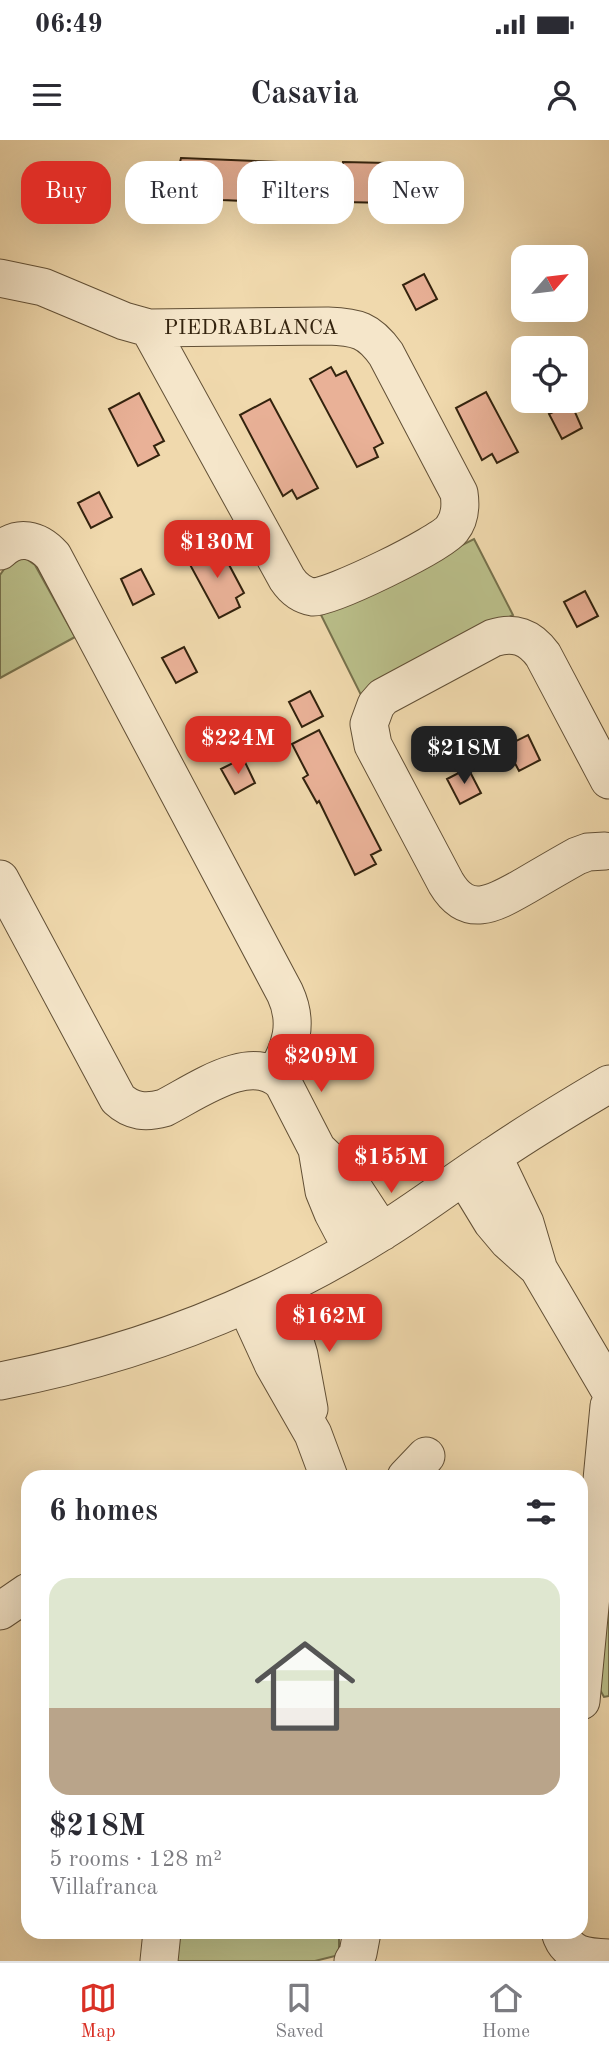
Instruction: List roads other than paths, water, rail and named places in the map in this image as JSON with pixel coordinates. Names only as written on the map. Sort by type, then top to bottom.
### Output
[{"type":"street","name":"PIEDRABLANCA","points":[[0,256],[43,287]]},
{"type":"street","name":"PIEDRABLANCA","points":[[0,278],[43,287],[124,321],[149,328],[341,326],[365,332],[377,341],[386,354],[459,493],[460,512],[452,530],[437,542],[336,592],[312,597],[297,591],[287,579],[149,328]]},
{"type":"street","points":[[0,551],[8,544],[25,540],[36,542],[53,556],[285,992],[291,1006],[293,1030],[285,1056],[275,1075]]},
{"type":"street","points":[[608,851],[588,852],[577,856],[491,905],[469,904],[460,900],[446,883],[373,745],[369,724],[371,714],[376,705],[393,691],[493,638],[502,635],[522,637],[530,641],[543,655],[609,780]]},
{"type":"street","points":[[0,879],[113,1091],[125,1105],[143,1112],[153,1111],[243,1070],[267,1071],[275,1075],[283,1083],[317,1149],[324,1191],[367,1241]]},
{"type":"street","points":[[0,1381],[117,1353],[182,1331],[279,1289],[367,1241],[609,1084]]},
{"type":"street","points":[[479,1166],[492,1222],[508,1241],[538,1268],[609,1390]]},
{"type":"street","points":[[279,1289],[299,1354],[313,1434]]},
{"type":"street","points":[[246,1305],[273,1364],[313,1434],[326,1470]]},
{"type":"street","points":[[588,1627],[609,1406]]},
{"type":"street","points":[[0,1611],[21,1597]]},
{"type":"street","points":[[588,1720],[609,1709]]},
{"type":"street","points":[[159,1961],[161,1939]]},
{"type":"street","points":[[353,1961],[361,1939]]},
{"type":"street","points":[[563,1939],[565,1944],[583,1956],[609,1958]]}]
